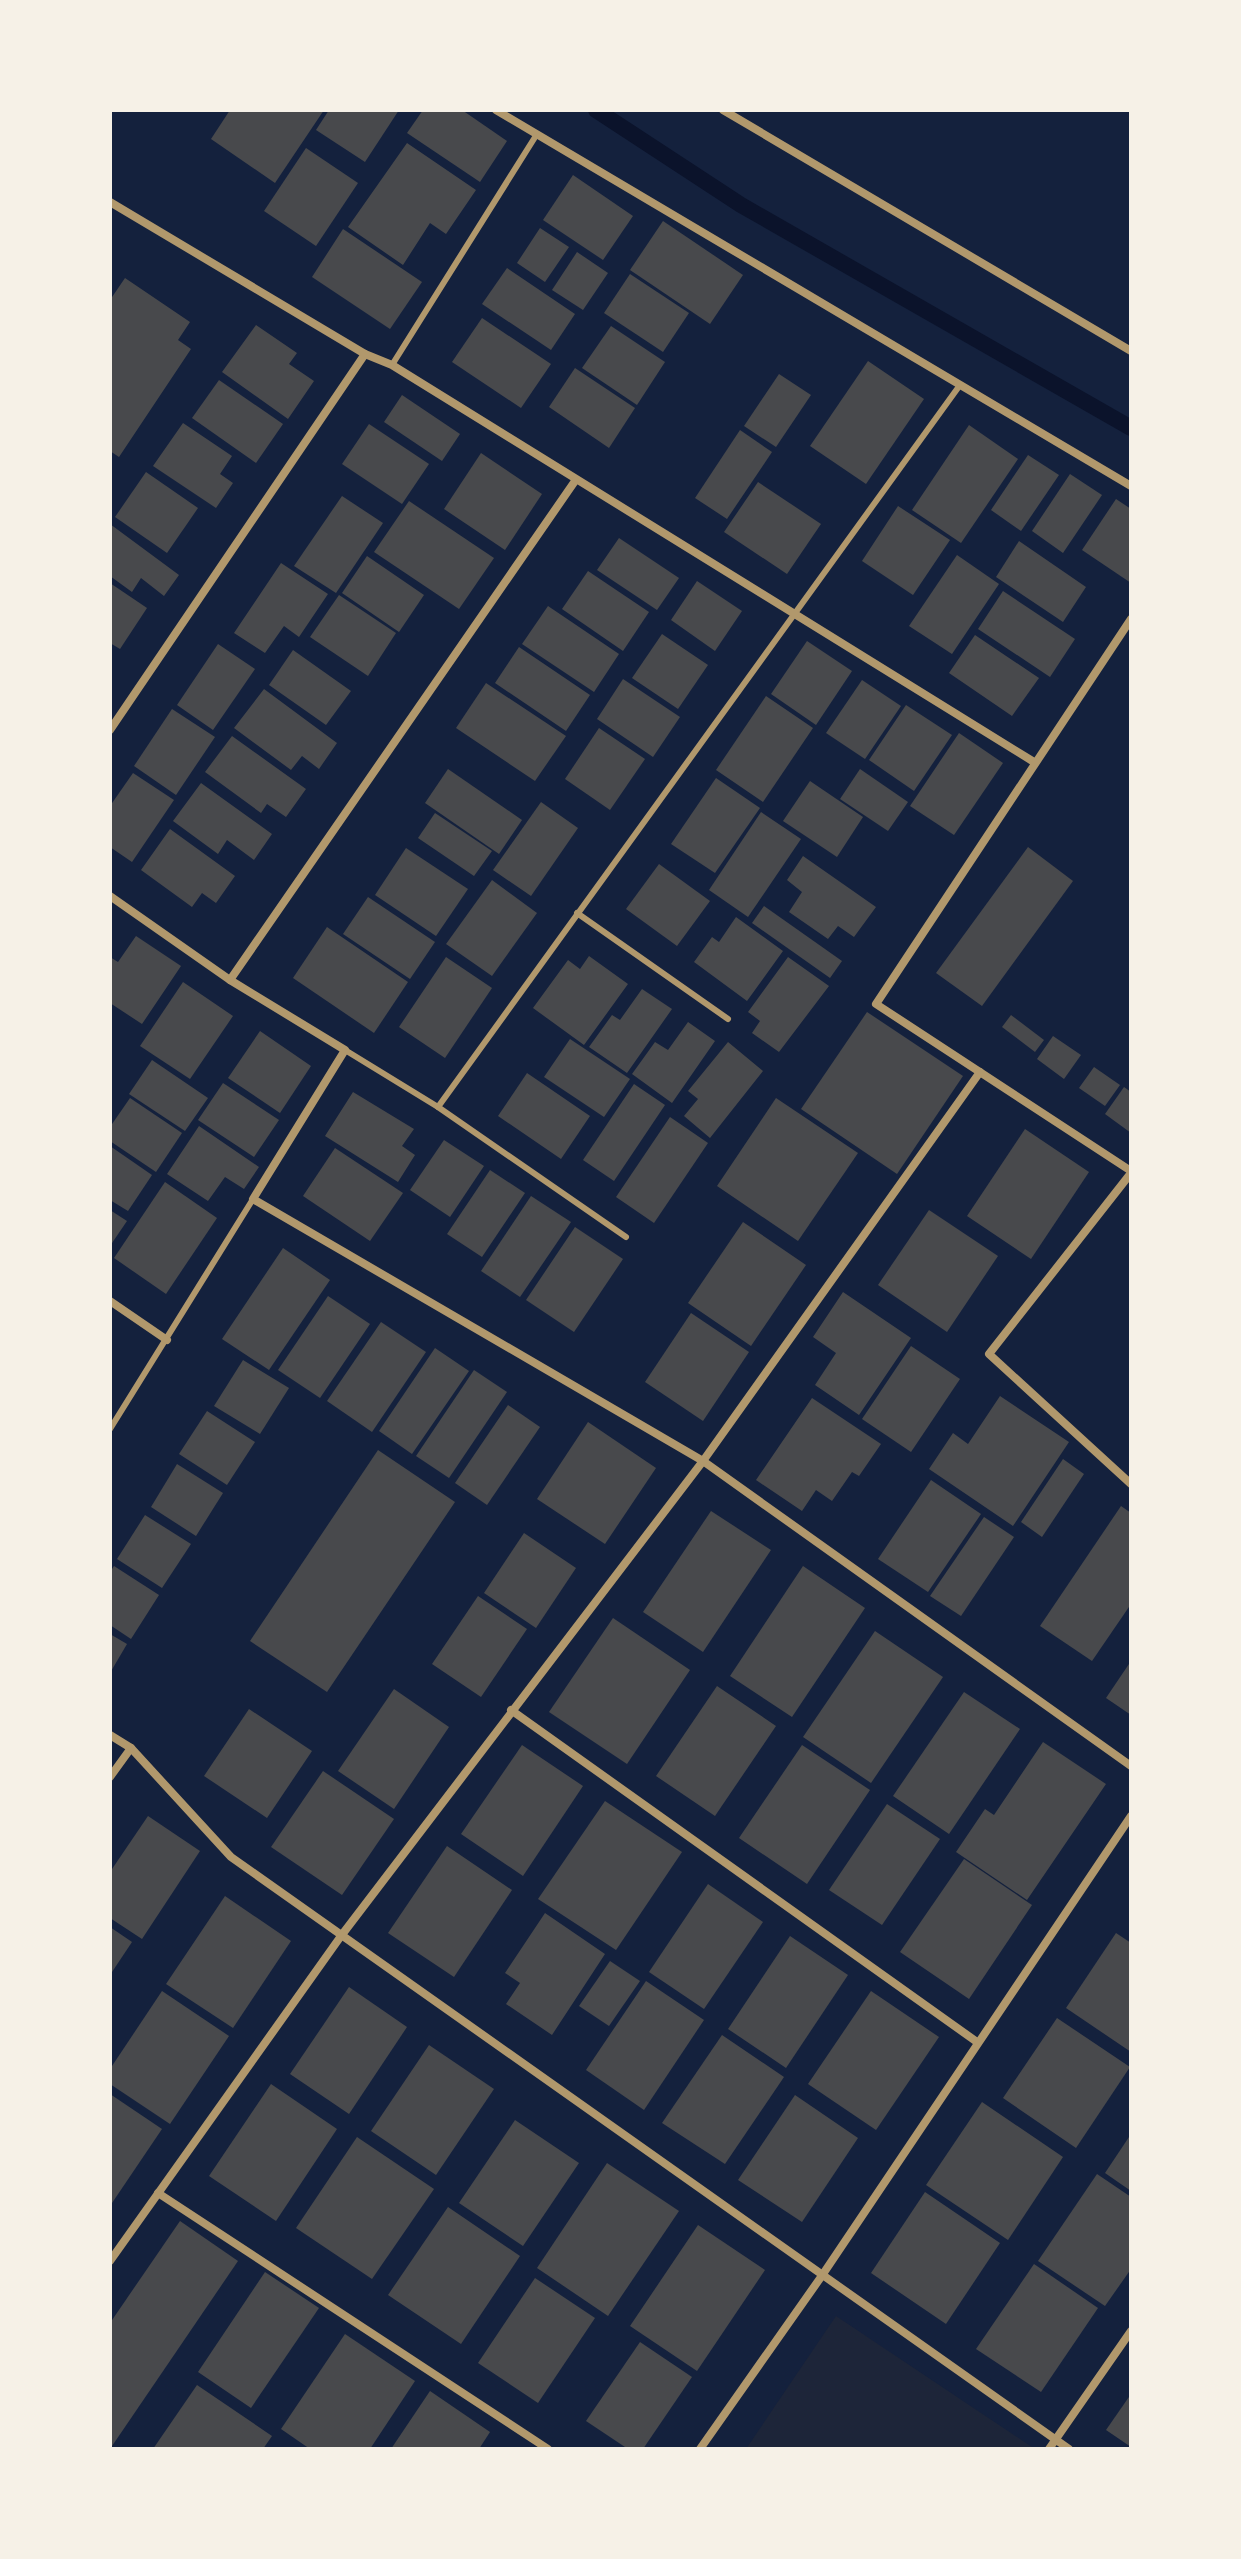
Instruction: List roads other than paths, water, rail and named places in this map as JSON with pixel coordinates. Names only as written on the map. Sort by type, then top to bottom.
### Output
[{"type":"street","points":[[496,110],[1131,486]]},
{"type":"street","points":[[723,110],[1131,351]]},
{"type":"street","points":[[110,202],[365,354],[392,365],[575,481],[1034,762]]},
{"type":"street","points":[[110,730],[365,354]]},
{"type":"street","points":[[230,980],[575,481]]},
{"type":"street","points":[[1131,619],[876,1004],[1131,1172],[989,1354],[1131,1484]]},
{"type":"street","points":[[110,896],[230,980],[345,1050],[253,1199],[703,1461],[1131,1766]]},
{"type":"street","points":[[110,2261],[341,1936],[703,1461],[980,1072]]},
{"type":"street","points":[[110,1301],[167,1340]]},
{"type":"street","points":[[511,1710],[977,2042]]},
{"type":"street","points":[[110,1735],[131,1748],[231,1857],[821,2277],[1069,2449]]},
{"type":"street","points":[[110,1777],[131,1748]]},
{"type":"street","points":[[700,2449],[821,2277],[1131,1816]]},
{"type":"street","points":[[158,2193],[548,2449]]},
{"type":"street","points":[[1049,2449],[1131,2331]]},
{"type":"lane","points":[[392,365],[537,134]]},
{"type":"lane","points":[[438,1107],[792,613],[960,385]]},
{"type":"lane","points":[[577,913],[728,1019]]},
{"type":"lane","points":[[345,1050],[438,1107],[626,1237]]},
{"type":"lane","points":[[110,1429],[253,1199]]},
{"type":"waterway","points":[[596,110],[741,205],[1131,428]]}]
